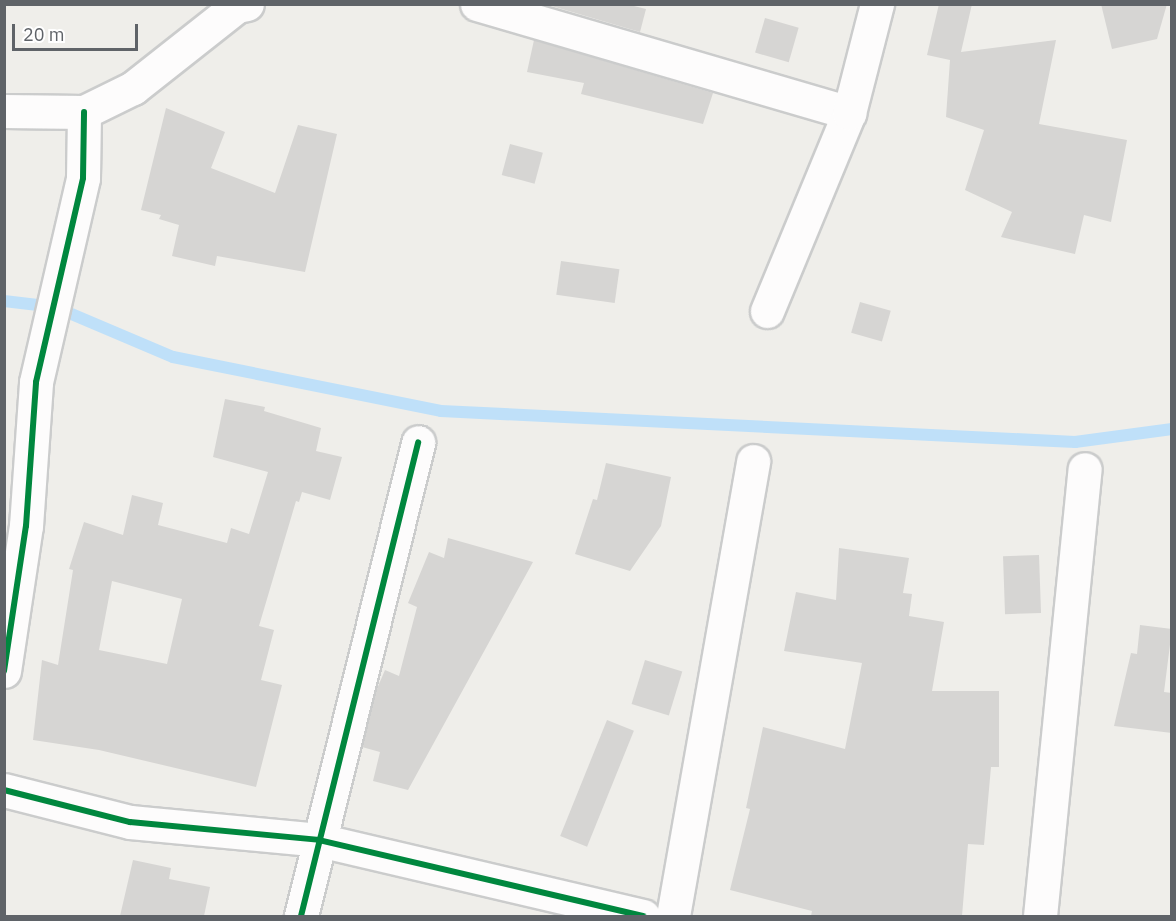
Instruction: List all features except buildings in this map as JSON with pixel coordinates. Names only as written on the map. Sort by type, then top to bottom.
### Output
[{"type":"street","points":[[4,111],[84,112],[133,88],[237,6],[247,4]]},
{"type":"street","points":[[477,4],[849,113]]},
{"type":"street","points":[[767,310],[849,113],[876,4]]},
{"type":"street","points":[[4,671],[26,526],[36,382],[83,178],[84,112]]},
{"type":"street","points":[[301,916],[418,442]]},
{"type":"street","points":[[673,916],[753,461]]},
{"type":"street","points":[[1040,916],[1085,469]]},
{"type":"street","points":[[4,790],[130,822],[320,840],[643,916]]},
{"type":"waterway","points":[[4,301],[55,307],[173,357],[441,411],[1075,442],[1172,429]]},
{"type":"cycle path","points":[[4,671],[26,526],[36,382],[83,178],[84,112]]},
{"type":"cycle path","points":[[301,916],[418,442]]},
{"type":"cycle path","points":[[4,790],[130,822],[319,840],[643,916]]}]
